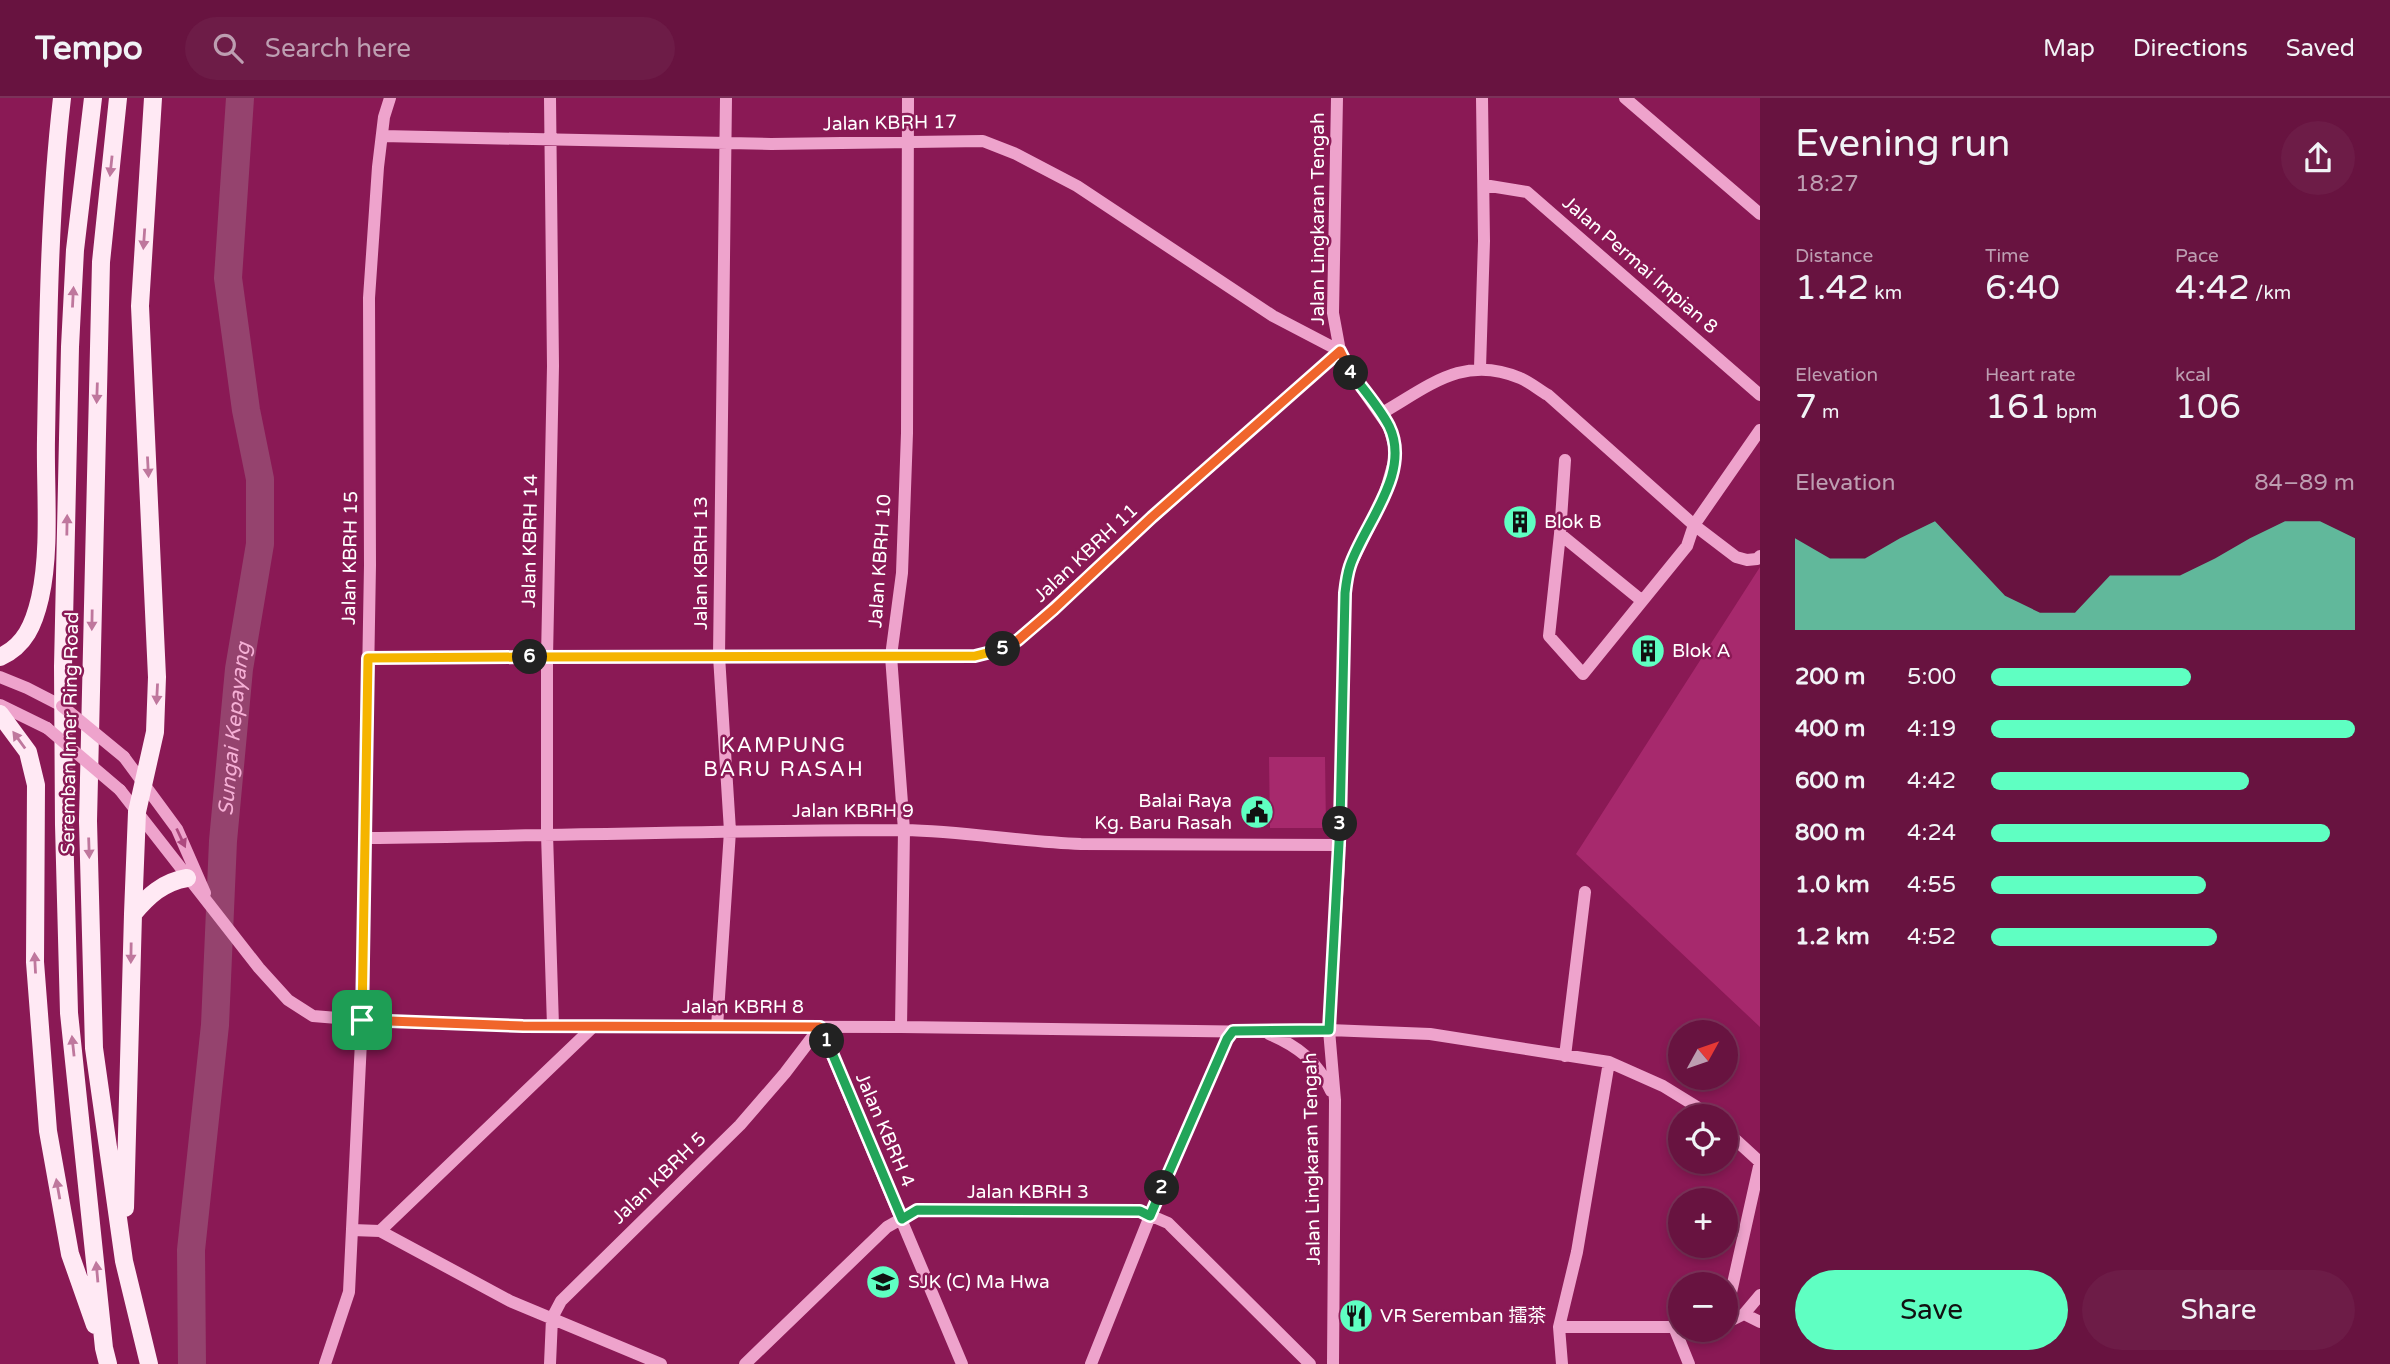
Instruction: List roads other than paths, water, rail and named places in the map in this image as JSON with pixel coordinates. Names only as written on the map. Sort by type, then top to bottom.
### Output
[{"type":"main road","points":[[0,657],[15,649],[25,638],[40,598],[46,540],[45,447],[51,243],[62,98]]},
{"type":"main road","name":"Seremban Inner Ring Road","points":[[93,98],[75,250],[70,347],[64,825],[69,1013],[106,1356]]},
{"type":"main road","name":"Seremban Inner Ring Road","points":[[118,98],[101,262],[88,821],[94,1048],[124,1261],[149,1364]]},
{"type":"main road","points":[[124,1261],[137,812],[155,732],[158,677],[140,306],[153,98]]},
{"type":"main road","points":[[0,714],[28,752],[36,785],[35,962],[48,1131],[70,1254],[106,1356]]},
{"type":"main road","points":[[132,914],[147,897],[160,888],[187,878]]},
{"type":"street","name":"Jalan KBRH 15","points":[[325,1364],[349,1292],[362,1020],[368,658],[369,298],[382,136],[390,98]]},
{"type":"street","name":"Jalan KBRH 14","points":[[550,98],[553,366],[547,657],[547,834],[553,1026]]},
{"type":"street","name":"Jalan KBRH 13","points":[[717,1027],[730,831],[719,656],[726,98]]},
{"type":"street","name":"Jalan KBRH 10","points":[[901,1027],[904,830],[891,656],[902,573],[907,433],[908,98]]},
{"type":"street","name":"Jalan Lingkaran Tengah","points":[[1333,1364],[1335,1100],[1329,1030],[1340,845],[1345,593],[1349,568],[1384,497],[1395,458],[1393,438],[1381,413],[1351,373],[1340,351],[1334,313],[1337,98]]},
{"type":"street","points":[[1480,368],[1484,184],[1482,98]]},
{"type":"street","points":[[1625,98],[1760,214]]},
{"type":"street","name":"Jalan KBRH 17","points":[[382,136],[727,143],[983,141],[1016,154],[1077,186],[1273,316],[1340,351]]},
{"type":"street","name":"Jalan Permai Impian 8","points":[[1484,184],[1527,192],[1760,395]]},
{"type":"street","name":"Jalan KBRH 11","points":[[368,658],[975,656],[1002,649],[1018,640],[1340,351]]},
{"type":"street","points":[[1381,413],[1443,377],[1464,369],[1495,370],[1522,378],[1548,395],[1694,526],[1736,557],[1747,561],[1760,556]]},
{"type":"street","points":[[1564,460],[1560,534],[1549,636],[1583,674],[1687,546],[1694,526],[1760,429]]},
{"type":"street","points":[[1560,534],[1641,600]]},
{"type":"street","points":[[0,677],[62,706],[124,757],[177,829],[210,903]]},
{"type":"street","points":[[0,705],[47,728],[120,790],[187,878],[210,903]]},
{"type":"street","name":"Jalan KBRH 9","points":[[365,838],[904,830],[945,831],[1081,844],[1340,845]]},
{"type":"street","points":[[1565,1056],[1585,892]]},
{"type":"street","name":"Jalan KBRH 8","points":[[210,903],[259,968],[288,1000],[313,1016],[553,1026],[1266,1032],[1329,1030],[1430,1034],[1609,1062],[1662,1086],[1691,1104]]},
{"type":"street","points":[[380,1231],[594,1026]]},
{"type":"street","name":"Jalan KBRH 4","points":[[820,1027],[962,1364]]},
{"type":"street","name":"Jalan KBRH 5","points":[[551,1318],[561,1301],[587,1274],[740,1125],[820,1027]]},
{"type":"street","points":[[1091,1364],[1150,1216],[1227,1039],[1233,1031]]},
{"type":"street","points":[[1266,1032],[1289,1042],[1309,1057],[1325,1077],[1335,1100]]},
{"type":"street","points":[[1562,1364],[1559,1327],[1577,1252],[1609,1062]]},
{"type":"street","points":[[1736,1272],[1760,1162],[1738,1142]]},
{"type":"street","name":"Jalan KBRH 3","points":[[745,1364],[887,1227],[917,1210],[1140,1211],[1168,1223],[1310,1364]]},
{"type":"street","points":[[352,1230],[380,1231],[510,1301],[661,1364]]},
{"type":"street","points":[[1738,1317],[1744,1314],[1760,1295]]},
{"type":"street","points":[[1744,1314],[1760,1322]]},
{"type":"street","points":[[550,1364],[551,1318]]},
{"type":"street","points":[[1559,1327],[1668,1327]]},
{"type":"street","points":[[1682,1342],[1689,1364]]},
{"type":"waterway","name":"Sungai Kepayang","points":[[192,1364],[191,1250],[215,1025],[223,841],[239,669],[260,544],[260,479],[246,410],[228,278],[240,98]]},
{"type":"place","name":"Blok B","points":[[1520,522]]},
{"type":"place","name":"Blok A","points":[[1648,651]]},
{"type":"place","name":"Balai Raya Kg. Baru Rasah","points":[[1257,812]]},
{"type":"place","name":"SJK (C) Ma Hwa","points":[[883,1282]]},
{"type":"place","name":"VR Seremban 擂茶","points":[[1356,1316]]},
{"type":"district","name":"KAMPUNG BARU RASAH","points":[[784,757]]}]
